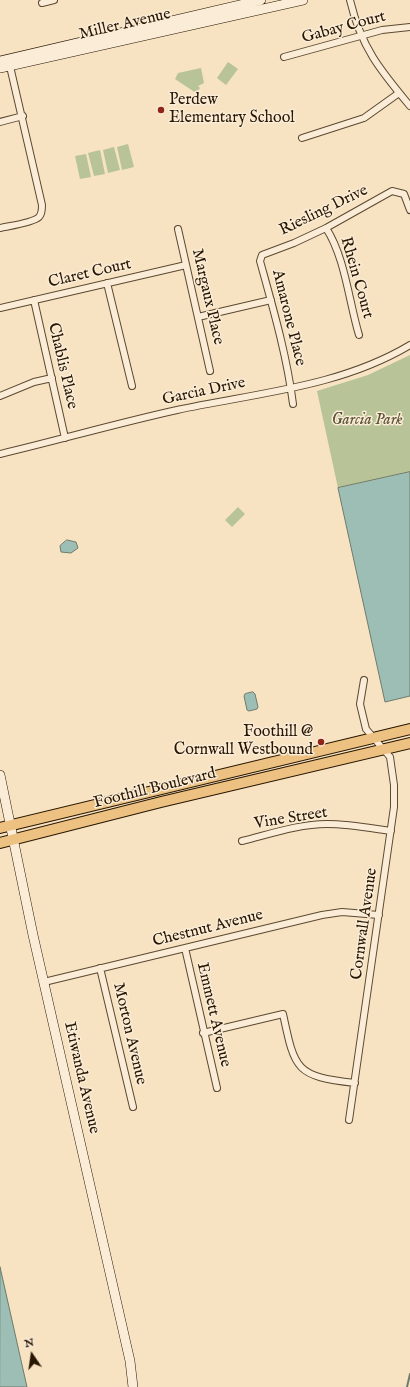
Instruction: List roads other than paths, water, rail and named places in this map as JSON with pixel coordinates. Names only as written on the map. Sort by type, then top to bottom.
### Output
[{"type":"main road","name":"Miller Avenue","points":[[0,68],[6,62],[261,0]]},
{"type":"main road","name":"Miller Avenue","points":[[6,62],[303,0]]},
{"type":"main road","name":"Foothill Boulevard","points":[[0,828],[410,729]]},
{"type":"main road","name":"Foothill Boulevard","points":[[0,843],[161,802],[410,743]]},
{"type":"main road","name":"Etiwanda Avenue","points":[[0,775],[25,901],[130,1361],[133,1387]]},
{"type":"street","points":[[42,3],[54,0]]},
{"type":"street","points":[[350,0],[361,35],[375,62],[410,106]]},
{"type":"street","name":"Gabay Court","points":[[284,57],[361,35],[389,29],[410,27]]},
{"type":"street","points":[[0,228],[34,220],[40,216],[42,211],[42,204],[23,116],[6,62]]},
{"type":"street","points":[[302,138],[364,118],[399,94]]},
{"type":"street","points":[[0,122],[23,116]]},
{"type":"street","name":"Riesling Drive","points":[[262,255],[294,243],[326,228],[388,193],[398,192],[404,194],[410,210]]},
{"type":"street","name":"Rhein Court","points":[[326,228],[332,238],[339,256],[359,335]]},
{"type":"street","name":"Margaux Place","points":[[178,229],[210,371]]},
{"type":"street","name":"Amarone Place","points":[[262,255],[260,261],[271,300],[291,387],[292,404]]},
{"type":"street","name":"Claret Court","points":[[0,308],[186,265]]},
{"type":"street","points":[[107,283],[132,386]]},
{"type":"street","name":"Chablis Place","points":[[34,300],[65,438]]},
{"type":"street","points":[[198,317],[271,300]]},
{"type":"street","name":"Garcia Drive","points":[[0,454],[176,410],[332,379],[369,367],[410,345]]},
{"type":"street","points":[[0,396],[34,382],[52,378]]},
{"type":"street","name":"Cornwall Avenue","points":[[349,1120],[392,831],[394,785],[390,757],[366,729],[360,704],[364,680]]},
{"type":"street","name":"Vine Street","points":[[242,841],[290,829],[326,824],[392,831]]},
{"type":"street","name":"Chestnut Avenue","points":[[44,982],[329,914],[361,913],[379,915]]},
{"type":"street","name":"Emmett Avenue","points":[[185,948],[203,1033],[217,1088]]},
{"type":"street","name":"Morton Avenue","points":[[100,968],[133,1107]]},
{"type":"street","points":[[203,1033],[283,1014],[290,1048],[300,1067],[311,1075],[322,1079],[355,1084]]},
{"type":"water","points":[[410,472],[410,696],[385,702],[338,488]]},
{"type":"water","points":[[67,540],[76,542],[78,548],[71,553],[61,552],[60,546]]},
{"type":"water","points":[[253,692],[255,694],[258,707],[257,709],[249,711],[247,710],[244,696],[245,694]]},
{"type":"water","points":[[0,1267],[27,1387],[0,1387]]},
{"type":"waterway","points":[[407,1387],[410,1374]]},
{"type":"place","name":"Perdew Elementary School","points":[[161,110]]},
{"type":"place","name":"Foothill @ Cornwall Westbound","points":[[321,742]]},
{"type":"park label","name":"Garcia Park","points":[[367,421]]}]
